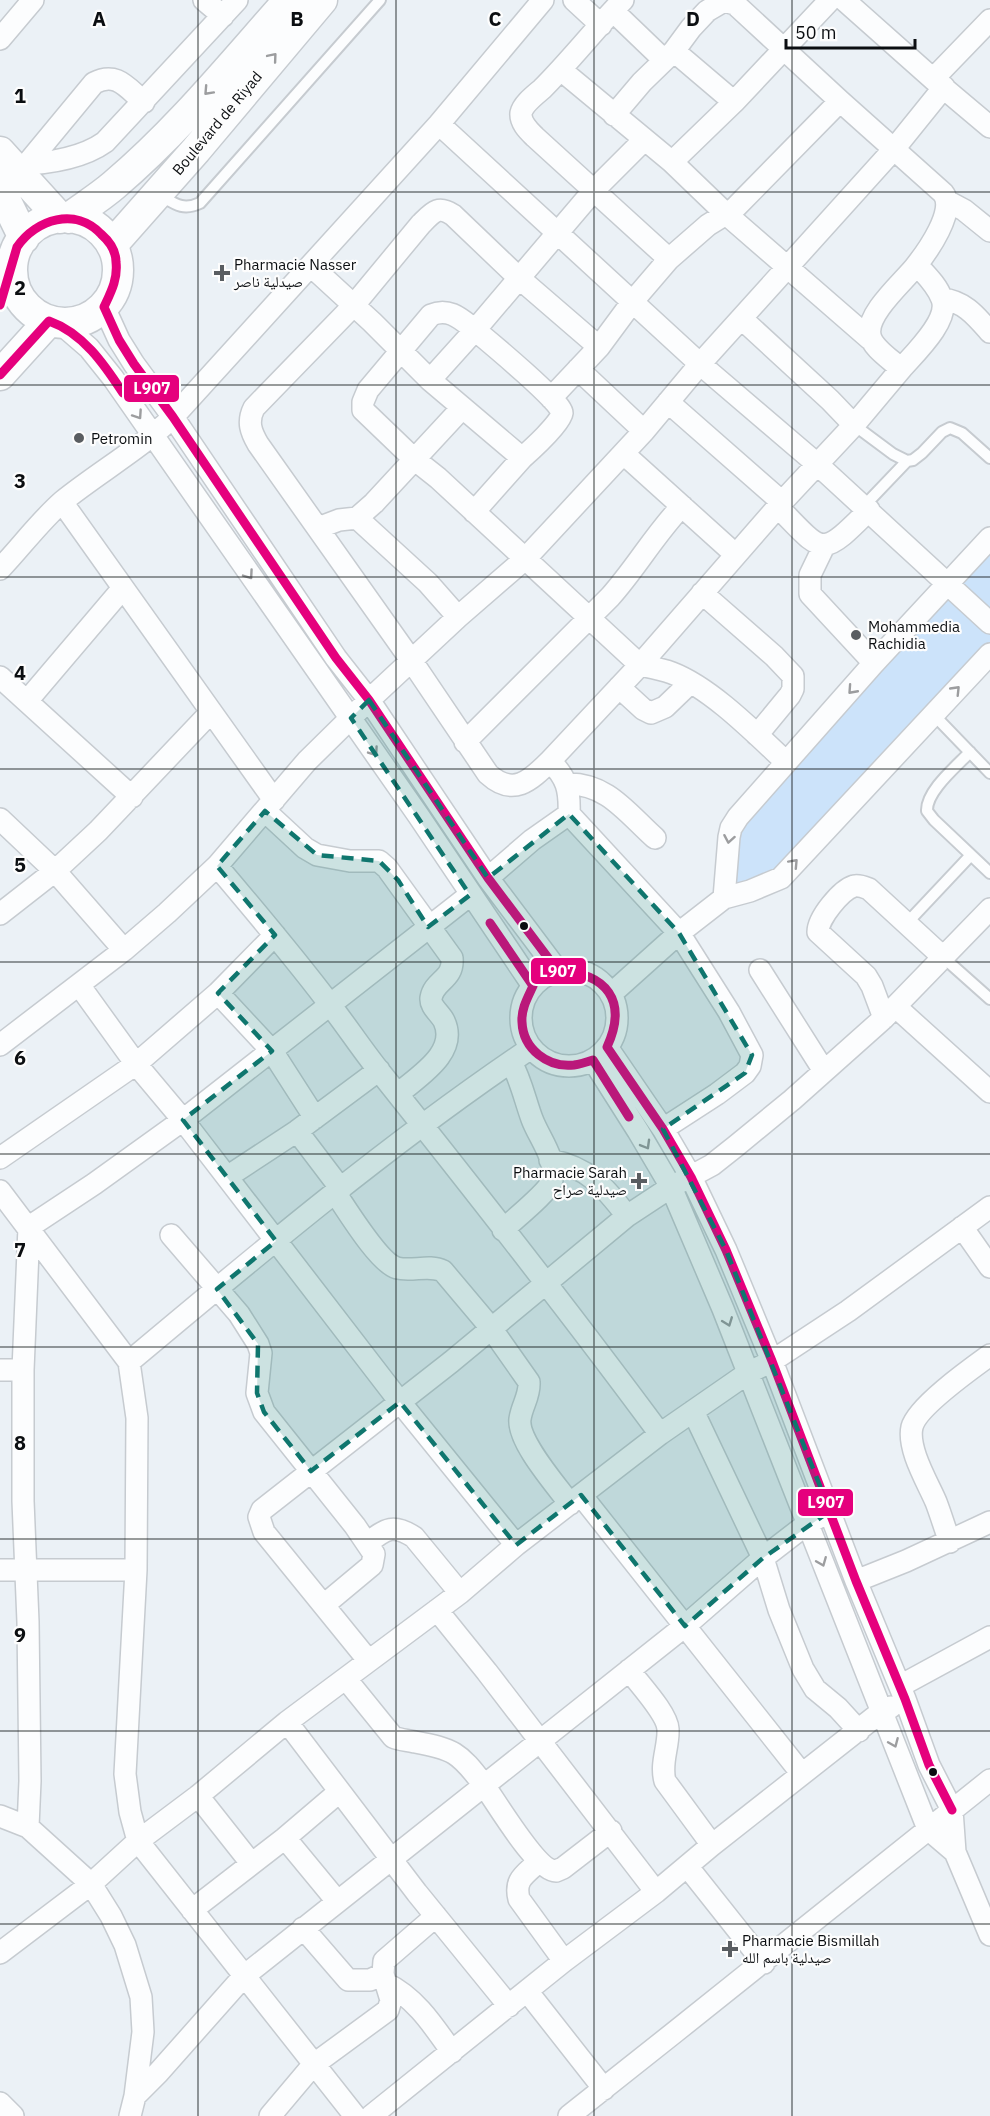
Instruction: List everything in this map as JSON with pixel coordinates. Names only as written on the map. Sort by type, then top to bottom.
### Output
[{"type":"main road","name":"Boulevard de Riyad","points":[[65,218],[114,185],[153,149],[216,83],[289,0]]},
{"type":"main road","name":"Boulevard de Riyad","points":[[112,245],[196,150],[322,0]]},
{"type":"main road","points":[[10,168],[65,218]]},
{"type":"main road","points":[[10,168],[24,238]]},
{"type":"main road","points":[[0,305],[14,256],[24,238],[40,224],[65,218],[87,222],[101,232],[112,245],[117,261],[118,277],[113,293],[104,307],[91,317],[76,322],[54,322],[33,312],[21,300],[14,284],[12,266]]},
{"type":"main road","points":[[0,375],[54,322]]},
{"type":"street","points":[[10,168],[68,158],[94,150],[144,102],[230,8],[204,0]]},
{"type":"street","points":[[0,569],[62,502],[153,436],[173,417],[439,124],[543,0]]},
{"type":"street","points":[[574,0],[612,12],[734,102]]},
{"type":"street","points":[[672,162],[734,102],[830,0]]},
{"type":"street","points":[[844,0],[990,127]]},
{"type":"street","points":[[614,115],[707,11],[720,2],[727,1],[735,4],[943,193],[947,201],[946,213],[940,228],[917,265],[876,312],[869,330],[870,339]]},
{"type":"street","points":[[0,39],[25,3]]},
{"type":"street","points":[[612,12],[522,110],[522,120],[535,137],[669,259]]},
{"type":"street","points":[[0,1045],[124,950],[217,866],[307,761],[411,660],[525,559],[624,453],[700,363],[894,149],[938,83],[990,20]]},
{"type":"street","points":[[561,70],[672,162],[725,213],[788,266],[901,369]]},
{"type":"street","points":[[10,168],[94,83],[105,77],[115,78],[144,102]]},
{"type":"street","points":[[551,398],[599,347],[633,301],[669,259],[708,225],[734,208],[840,101]]},
{"type":"street","points":[[439,124],[700,363],[949,583],[990,623]]},
{"type":"street","points":[[430,380],[594,190],[644,140]]},
{"type":"street","points":[[947,201],[964,210],[990,231]]},
{"type":"street","points":[[599,347],[519,278],[453,215],[445,210],[438,210],[421,224],[354,305],[254,408],[250,420],[250,431],[258,444],[411,660],[465,742],[488,774],[504,785],[512,786],[528,780],[550,761],[640,665],[901,369],[940,319],[944,306],[931,281],[917,265]]},
{"type":"street","points":[[310,266],[354,305],[430,380],[522,458]]},
{"type":"street","points":[[942,299],[952,300],[962,305],[990,332]]},
{"type":"street","points":[[104,307],[119,340],[134,363],[336,658],[369,700],[488,878],[558,971]]},
{"type":"street","points":[[474,512],[561,415],[560,405],[475,330],[453,314],[435,313],[400,350],[368,390],[363,402],[363,410],[640,665],[671,672],[705,692],[786,762]]},
{"type":"street","points":[[742,319],[854,425]]},
{"type":"street","points":[[54,322],[89,348],[107,370],[351,718],[533,986]]},
{"type":"street","points":[[578,369],[644,430]]},
{"type":"street","points":[[668,402],[780,504],[812,542],[824,546],[831,544],[845,533],[866,508]]},
{"type":"street","points":[[318,528],[339,520],[357,519],[462,408]]},
{"type":"street","points":[[624,453],[735,555]]},
{"type":"street","points":[[62,502],[211,712],[270,805],[305,848],[317,855],[350,861],[379,861],[398,880],[428,927],[452,958],[451,972],[433,992],[431,998],[431,1003],[444,1022],[447,1040],[444,1049],[435,1062],[398,1094]]},
{"type":"street","points":[[465,742],[626,580],[666,522],[682,506]]},
{"type":"street","points":[[357,519],[428,583],[458,617]]},
{"type":"street","points":[[724,898],[727,846],[731,828],[874,663],[990,538]]},
{"type":"street","points":[[824,546],[810,574],[810,594],[874,663]]},
{"type":"street","points":[[27,701],[123,588]]},
{"type":"street","points":[[702,593],[774,656],[793,676],[793,689],[790,695],[757,735]]},
{"type":"street","points":[[611,994],[679,933],[724,898],[750,891],[781,878],[990,654]]},
{"type":"street","points":[[0,677],[132,797]]},
{"type":"street","points":[[619,687],[643,709],[651,712],[665,707],[690,683]]},
{"type":"street","points":[[0,914],[55,871],[132,797],[211,712]]},
{"type":"street","points":[[550,761],[563,775],[567,784],[569,814],[679,933],[729,1012],[752,1055],[750,1066],[745,1073],[663,1129]]},
{"type":"street","points":[[567,784],[583,784],[606,794],[655,838]]},
{"type":"street","points":[[488,878],[532,840],[569,814]]},
{"type":"street","points":[[0,819],[55,871],[124,950]]},
{"type":"street","points":[[217,866],[275,935],[424,1125],[660,1434]]},
{"type":"street","points":[[944,958],[877,894],[862,886],[854,886],[847,890],[825,913],[818,925],[818,932],[866,976],[890,1013],[990,1092]]},
{"type":"street","points":[[29,1227],[183,1120],[470,895]]},
{"type":"street","points":[[368,1660],[264,1532],[259,1517],[262,1510],[400,1402],[627,1216],[712,1165],[736,1146],[890,1013],[990,909]]},
{"type":"street","points":[[0,1158],[136,1064],[218,993],[275,935]]},
{"type":"street","points":[[573,970],[588,974],[601,982],[611,994],[616,1007],[617,1021],[614,1035],[600,1054],[580,1065],[553,1064],[541,1058],[524,1037],[521,1010],[525,998],[533,986],[558,971],[573,970]]},
{"type":"street","points":[[760,970],[824,1071]]},
{"type":"street","points":[[79,985],[136,1064],[183,1120],[400,1402],[516,1545]]},
{"type":"street","points":[[218,993],[272,1051],[315,1118]]},
{"type":"street","points":[[129,1362],[339,1191],[424,1125],[531,1048]]},
{"type":"street","points":[[600,1054],[663,1129],[691,1177],[726,1250],[902,1692],[928,1765],[952,1810],[955,1852],[990,1935]]},
{"type":"street","points":[[600,1054],[638,1131],[671,1188],[723,1308],[928,1829],[955,1852]]},
{"type":"street","points":[[503,1230],[545,1192],[552,1181],[550,1160],[543,1140],[532,1120],[517,1073],[511,1062]]},
{"type":"street","points":[[227,1177],[297,1131],[379,1070]]},
{"type":"street","points":[[297,1131],[339,1191],[376,1251],[394,1267],[413,1270],[432,1267],[442,1271],[491,1328],[529,1382],[527,1399],[519,1420],[523,1435],[575,1500],[685,1626],[802,1774]]},
{"type":"street","points":[[550,1160],[566,1163],[588,1174],[609,1193],[627,1216]]},
{"type":"street","points":[[0,1191],[129,1362],[136,1418],[136,1570],[124,1774],[130,1812],[138,1841],[355,2116]]},
{"type":"street","points":[[0,1953],[91,1884],[138,1841],[198,1796],[287,1722],[460,1593],[516,1545],[660,1434],[747,1373],[772,1361],[848,1311],[990,1207]]},
{"type":"street","points":[[28,1827],[29,1706],[23,1370],[29,1227]]},
{"type":"street","points":[[962,1227],[990,1268]]},
{"type":"street","points":[[171,1235],[239,1314],[258,1344],[261,1353],[257,1393],[264,1412],[368,1543],[374,1554],[372,1565],[324,1605]]},
{"type":"street","points":[[950,1542],[936,1502],[922,1474],[912,1426],[931,1402],[990,1354]]},
{"type":"street","points":[[0,1370],[23,1370]]},
{"type":"street","points":[[693,1411],[763,1558],[778,1610],[803,1669],[815,1689],[838,1708],[859,1731]]},
{"type":"street","points":[[132,2106],[243,1976],[685,1626],[763,1558],[807,1524],[830,1512]]},
{"type":"street","points":[[856,1581],[950,1542],[990,1522]]},
{"type":"street","points":[[368,1543],[387,1530],[394,1528],[404,1531],[414,1537],[460,1593]]},
{"type":"street","points":[[0,1570],[136,1570]]},
{"type":"street","points":[[436,1610],[656,1892]]},
{"type":"street","points":[[371,2116],[564,1961],[656,1892],[712,1845],[859,1731],[902,1692],[955,1654],[990,1637]]},
{"type":"street","points":[[629,1670],[668,1727],[663,1770],[665,1781],[712,1845]]},
{"type":"street","points":[[346,1679],[393,1737],[446,1748],[454,1752],[484,1785],[538,1862],[550,1871],[556,1871],[611,1832]]},
{"type":"street","points":[[287,1722],[339,1792],[509,2006]]},
{"type":"street","points":[[569,2116],[764,1963],[990,1780]]},
{"type":"street","points":[[192,1910],[285,1838],[339,1792]]},
{"type":"street","points":[[198,1796],[251,1863]]},
{"type":"street","points":[[0,1816],[28,1827],[91,1884],[111,1916],[124,1945],[141,1997],[143,2032],[132,2106]]},
{"type":"street","points":[[285,1838],[338,1901]]},
{"type":"street","points":[[538,1862],[518,1883],[519,1899],[564,1961]]},
{"type":"street","points":[[687,1866],[764,1963]]},
{"type":"street","points":[[270,2116],[313,2065],[388,2010],[391,2000],[384,1979],[384,1961],[436,1916]]},
{"type":"street","points":[[303,1928],[348,1980],[384,1979],[404,1993],[413,2001],[452,2052]]},
{"type":"street","points":[[527,1991],[604,2089]]},
{"type":"street","points":[[0,2103],[13,2116]]},
{"type":"lane","points":[[157,193],[180,207],[191,207],[200,203],[380,0]]},
{"type":"lane","points":[[854,425],[893,454],[907,461],[913,460],[942,432],[950,428],[962,433],[990,458]]},
{"type":"lane","points":[[866,508],[907,461]]},
{"type":"lane","points":[[933,714],[990,773]]},
{"type":"lane","points":[[970,752],[945,777],[926,806],[929,816],[990,873]]},
{"type":"lane","points":[[907,923],[970,855]]},
{"type":"lane","points":[[944,958],[990,999]]},
{"type":"highlighted area","points":[[369,700],[488,878],[569,814],[679,933],[752,1055],[745,1073],[663,1129],[726,1250],[830,1511],[763,1558],[685,1626],[581,1495],[516,1545],[400,1402],[311,1471],[264,1412],[257,1393],[258,1344],[217,1289],[276,1241],[183,1120],[272,1051],[218,993],[275,935],[217,866],[265,811],[317,855],[379,861],[398,880],[428,927],[470,895],[351,718]]},
{"type":"shaded area","points":[[990,551],[990,652],[777,887],[730,898],[735,828]]},
{"type":"transit line","name":"L907","points":[[0,305],[17,247],[35,229],[45,223],[68,219],[91,226],[107,240],[115,254],[116,274],[104,307],[119,340],[134,364],[173,417],[336,658],[369,700],[488,878],[558,971],[589,977],[601,984],[609,993],[614,1003],[615,1016],[613,1031],[607,1047],[663,1129],[691,1177],[726,1250],[772,1361],[929,1765],[952,1810]]},
{"type":"transit line","name":"L907","points":[[0,375],[49,321],[61,326],[82,341],[108,371],[123,393]]},
{"type":"transit line","name":"L907","points":[[490,923],[533,986],[525,1003],[522,1017],[523,1032],[532,1048],[546,1060],[564,1065],[582,1064],[593,1060],[629,1117]]},
{"type":"place","name":"Pharmacie Nasser صيدلية ناصر","points":[[222,273]]},
{"type":"place","name":"Petromin","points":[[79,438]]},
{"type":"place","name":"Mohammedia Rachidia","points":[[856,635]]},
{"type":"place","name":"Pharmacie Sarah صيدلية صراح","points":[[639,1181]]},
{"type":"place","name":"Pharmacie Bismillah صيدلية باسم الله","points":[[730,1949]]}]
